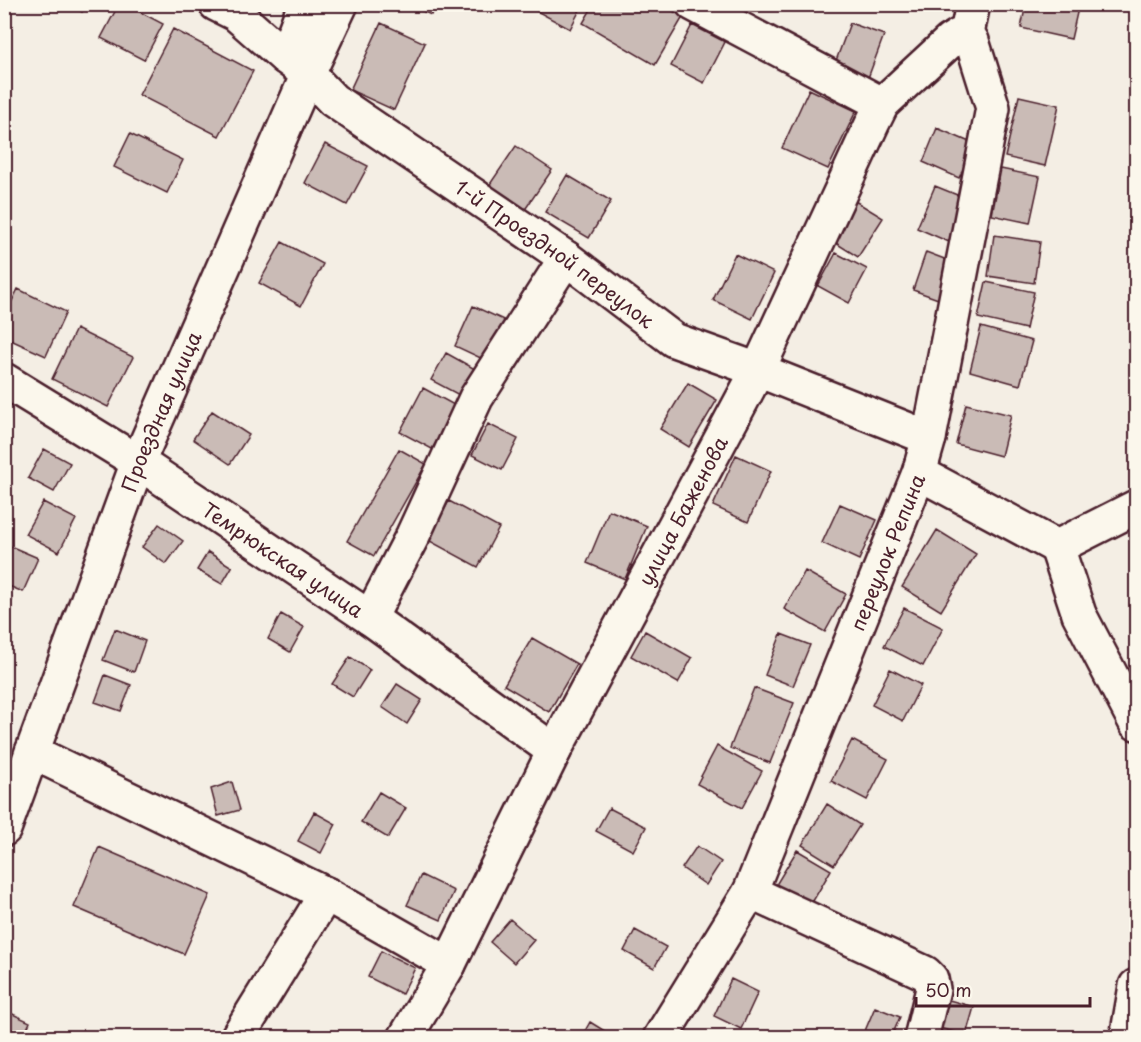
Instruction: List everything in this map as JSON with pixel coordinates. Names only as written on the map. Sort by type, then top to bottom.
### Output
[{"type":"street","name":"1-й Проездной переулок","points":[[216,4],[236,14],[333,100],[566,258],[674,340],[758,370],[929,438]]},
{"type":"street","name":"Проездная улица","points":[[4,829],[138,462],[296,66],[305,4]]},
{"type":"street","name":"Проездная улица","points":[[296,66],[341,4]]},
{"type":"street","points":[[693,4],[882,104]]},
{"type":"street","name":"улица Баженова","points":[[405,1038],[449,964],[554,751],[758,370],[882,104],[958,36],[970,19]]},
{"type":"street","name":"переулок Репина","points":[[660,1038],[750,892],[920,473],[929,438],[993,108],[972,41],[970,19]]},
{"type":"street","points":[[370,618],[414,535],[476,398],[566,258]]},
{"type":"street","name":"Темрюкская улица","points":[[4,380],[138,462],[370,618],[554,751]]},
{"type":"street","points":[[920,473],[1057,546],[1079,614],[1137,723]]},
{"type":"street","points":[[1057,546],[1137,507]]},
{"type":"street","points":[[32,752],[327,894],[449,964]]},
{"type":"street","points":[[750,892],[925,973],[932,979],[933,989],[921,1038]]},
{"type":"street","points":[[237,1038],[327,894]]},
{"type":"street","points":[[1127,1038],[1137,986]]},
{"type":"building","points":[[70,4],[87,4],[82,12]]},
{"type":"building","points":[[119,4],[125,4],[163,24],[144,60],[101,38]]},
{"type":"building","points":[[406,4],[435,4],[431,15]]},
{"type":"building","points":[[533,4],[583,4],[570,29],[531,8]]},
{"type":"building","points":[[594,4],[661,4],[683,17],[655,65],[583,23]]},
{"type":"building","points":[[1026,4],[1079,4],[1071,39],[1021,28]]},
{"type":"building","points":[[381,23],[425,43],[394,110],[350,90]]},
{"type":"building","points":[[850,23],[884,35],[868,78],[834,66]]},
{"type":"building","points":[[692,25],[725,42],[704,83],[671,66]]},
{"type":"building","points":[[173,29],[253,71],[219,136],[139,95]]},
{"type":"building","points":[[809,89],[856,111],[828,169],[782,148]]},
{"type":"building","points":[[1019,96],[1059,105],[1045,166],[1005,157]]},
{"type":"building","points":[[937,128],[974,144],[959,178],[923,162]]},
{"type":"building","points":[[130,134],[183,160],[167,193],[114,167]]},
{"type":"building","points":[[325,144],[368,166],[347,205],[305,183]]},
{"type":"building","points":[[516,146],[552,170],[522,214],[486,190]]},
{"type":"building","points":[[1001,169],[1040,177],[1030,223],[992,215]]},
{"type":"building","points":[[567,175],[611,201],[589,238],[545,212]]},
{"type":"building","points":[[935,186],[967,199],[949,242],[917,228]]},
{"type":"building","points":[[855,201],[883,218],[858,257],[831,240]]},
{"type":"building","points":[[994,235],[1040,242],[1034,283],[988,276]]},
{"type":"building","points":[[282,242],[323,264],[301,306],[259,283]]},
{"type":"building","points":[[926,252],[955,263],[941,300],[913,290]]},
{"type":"building","points":[[836,253],[867,269],[849,303],[818,286]]},
{"type":"building","points":[[735,254],[774,273],[752,319],[713,300]]},
{"type":"building","points":[[986,282],[1034,292],[1026,329],[978,318]]},
{"type":"building","points":[[18,289],[66,312],[46,356],[4,337],[4,317]]},
{"type":"building","points":[[473,306],[506,321],[487,361],[455,346]]},
{"type":"building","points":[[981,327],[1032,341],[1020,385],[970,371]]},
{"type":"building","points":[[76,329],[133,357],[108,407],[52,379]]},
{"type":"building","points":[[446,353],[475,369],[461,396],[431,380]]},
{"type":"building","points":[[688,383],[717,400],[689,447],[660,429]]},
{"type":"building","points":[[423,388],[456,406],[432,449],[400,432]]},
{"type":"building","points":[[966,404],[1011,415],[1001,456],[956,444]]},
{"type":"building","points":[[212,411],[249,435],[230,464],[193,439]]},
{"type":"building","points":[[488,424],[518,439],[502,470],[472,455]]},
{"type":"building","points":[[44,449],[70,463],[54,492],[28,478]]},
{"type":"building","points":[[399,449],[426,464],[374,556],[347,541]]},
{"type":"building","points":[[736,455],[771,471],[748,522],[713,506]]},
{"type":"building","points":[[449,501],[499,528],[478,567],[428,540]]},
{"type":"building","points":[[43,502],[76,519],[59,552],[25,534]]},
{"type":"building","points":[[840,504],[877,520],[859,560],[822,543]]},
{"type":"building","points":[[609,510],[647,526],[625,579],[587,563]]},
{"type":"building","points":[[159,524],[183,541],[166,564],[142,547]]},
{"type":"building","points":[[937,530],[976,554],[941,611],[902,587]]},
{"type":"building","points":[[10,546],[38,558],[23,592],[4,584],[4,559]]},
{"type":"building","points":[[208,552],[232,567],[222,584],[197,570]]},
{"type":"building","points":[[805,571],[846,594],[825,632],[784,609]]},
{"type":"building","points":[[4,598],[12,600],[4,621]]},
{"type":"building","points":[[904,608],[943,628],[923,666],[884,646]]},
{"type":"building","points":[[281,614],[304,627],[290,652],[268,639]]},
{"type":"building","points":[[115,629],[145,641],[134,672],[103,660]]},
{"type":"building","points":[[645,631],[692,658],[678,683],[631,656]]},
{"type":"building","points":[[781,634],[810,645],[793,686],[765,675]]},
{"type":"building","points":[[532,638],[577,664],[549,712],[504,685]]},
{"type":"building","points":[[350,657],[370,670],[353,697],[332,684]]},
{"type":"building","points":[[890,669],[921,685],[903,721],[872,705]]},
{"type":"building","points":[[105,675],[131,685],[121,711],[95,702]]},
{"type":"building","points":[[397,684],[422,700],[407,724],[382,707]]},
{"type":"building","points":[[754,688],[794,703],[770,763],[730,748]]},
{"type":"building","points":[[852,740],[888,759],[867,800],[831,781]]},
{"type":"building","points":[[717,746],[762,771],[742,808],[697,784]]},
{"type":"building","points":[[232,782],[240,810],[218,816],[211,789]]},
{"type":"building","points":[[379,792],[406,808],[388,838],[361,822]]},
{"type":"building","points":[[827,804],[860,825],[834,865],[802,845]]},
{"type":"building","points":[[609,808],[646,827],[633,851],[596,831]]},
{"type":"building","points":[[314,812],[336,824],[321,853],[298,841]]},
{"type":"building","points":[[697,846],[721,862],[706,885],[682,868]]},
{"type":"building","points":[[99,847],[210,895],[184,954],[74,907]]},
{"type":"building","points":[[797,850],[831,870],[809,908],[774,888]]},
{"type":"building","points":[[421,875],[454,891],[441,920],[407,905]]},
{"type":"building","points":[[510,919],[534,940],[514,963],[490,942]]},
{"type":"building","points":[[635,930],[666,947],[654,968],[624,951]]},
{"type":"building","points":[[381,951],[415,968],[402,994],[368,977]]},
{"type":"building","points":[[731,979],[758,992],[741,1029],[714,1016]]},
{"type":"building","points":[[942,998],[974,1007],[966,1035],[935,1027]]},
{"type":"building","points":[[875,1007],[900,1017],[891,1038],[862,1038]]},
{"type":"building","points":[[4,1010],[30,1022],[23,1038],[4,1038]]},
{"type":"building","points":[[590,1022],[616,1038],[581,1038]]}]
